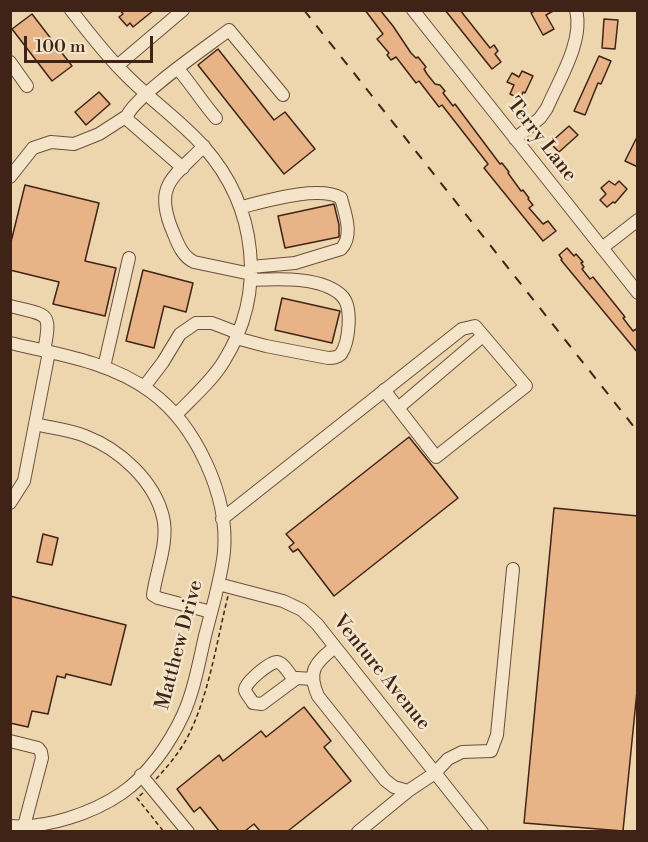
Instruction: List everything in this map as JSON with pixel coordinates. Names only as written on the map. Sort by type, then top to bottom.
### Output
[{"type":"street","points":[[117,66],[183,10]]},
{"type":"street","name":"Terry Lane","points":[[413,10],[638,293]]},
{"type":"street","points":[[515,139],[540,118],[547,108],[577,39],[579,22],[576,10]]},
{"type":"street","points":[[78,13],[117,66],[204,146],[226,174],[242,207],[251,245],[251,274],[243,324],[224,362],[176,415]]},
{"type":"street","points":[[10,177],[33,148],[51,142],[74,144],[99,134],[127,116],[128,112],[146,94],[229,30],[283,95]]},
{"type":"street","points":[[10,62],[27,86]]},
{"type":"street","points":[[178,69],[197,90],[201,100],[216,118]]},
{"type":"street","points":[[127,116],[129,121],[183,168]]},
{"type":"street","points":[[144,387],[180,334],[196,323],[212,323],[237,336],[315,357],[337,357],[341,354],[347,338],[349,320],[347,303],[342,296],[329,288],[297,280],[251,274],[187,259],[165,213],[164,201],[171,181],[204,146]]},
{"type":"street","points":[[242,207],[320,193],[334,194],[341,198],[346,219],[347,237],[341,249],[251,274]]},
{"type":"street","points":[[602,248],[638,220]]},
{"type":"street","points":[[104,367],[129,258]]},
{"type":"street","points":[[295,263],[297,280]]},
{"type":"street","points":[[10,306],[41,314],[49,324],[47,351],[24,481],[10,503]]},
{"type":"street","points":[[222,519],[384,390],[468,326],[475,326],[526,386],[436,457],[384,390]]},
{"type":"street","points":[[398,408],[478,340]]},
{"type":"street","name":"Matthew Drive","points":[[10,343],[90,362],[126,376],[144,387],[176,415],[194,440],[211,474],[222,519],[224,550],[218,584],[184,713],[172,736],[150,766],[122,793],[85,813],[57,822],[10,826]]},
{"type":"street","points":[[35,424],[85,435],[118,452],[148,483],[163,517],[163,553],[153,595],[211,612]]},
{"type":"street","points":[[358,831],[408,791],[435,773],[448,759],[462,753],[491,751],[495,744],[500,710],[513,569]]},
{"type":"street","name":"Venture Avenue","points":[[218,584],[283,601],[302,610],[335,647],[482,831]]},
{"type":"street","points":[[335,647],[320,658],[315,666],[313,679],[318,696],[385,780],[394,787],[408,791]]},
{"type":"street","points":[[294,680],[297,678],[313,679]]},
{"type":"street","points":[[10,741],[38,748],[42,758],[24,826]]},
{"type":"street","points":[[141,775],[188,831]]},
{"type":"building","points":[[120,10],[154,10],[133,27],[130,23],[127,26],[119,17],[123,14]]},
{"type":"building","points":[[365,10],[380,10],[411,53],[416,58],[418,57],[426,67],[424,69],[427,74],[445,91],[443,93],[453,106],[455,104],[500,164],[502,163],[509,172],[521,191],[523,190],[533,205],[529,208],[543,224],[548,221],[556,231],[543,241],[484,168],[488,164],[442,105],[439,107],[419,81],[416,83],[396,57],[391,60],[387,55],[389,53],[377,39],[383,34]]},
{"type":"building","points":[[445,10],[460,10],[490,48],[494,45],[498,51],[495,54],[501,62],[492,69]]},
{"type":"building","points":[[536,10],[555,10],[546,15],[554,29],[543,35],[531,13]]},
{"type":"building","points":[[32,14],[72,66],[52,81],[12,29]]},
{"type":"building","points":[[604,19],[618,20],[615,49],[602,48]]},
{"type":"building","points":[[218,49],[274,120],[285,112],[315,149],[284,174],[198,65]]},
{"type":"building","points":[[599,56],[611,61],[601,84],[598,83],[585,115],[574,111]]},
{"type":"building","points":[[522,71],[533,76],[520,99],[510,94],[514,85],[507,82],[512,73],[519,77]]},
{"type":"building","points":[[99,92],[110,104],[86,125],[75,112]]},
{"type":"building","points":[[569,126],[578,135],[559,152],[550,143]]},
{"type":"building","points":[[638,135],[638,167],[625,161]]},
{"type":"building","points":[[609,181],[615,185],[619,181],[627,189],[615,203],[607,207],[600,200],[606,194],[601,188]]},
{"type":"building","points":[[25,185],[99,203],[85,261],[116,268],[105,316],[53,304],[59,282],[10,270],[10,246]]},
{"type":"building","points":[[334,204],[339,237],[285,248],[278,216]]},
{"type":"building","points":[[567,248],[583,262],[581,263],[584,267],[582,269],[590,279],[593,277],[625,317],[623,318],[633,331],[638,328],[638,353],[561,260],[559,255]]},
{"type":"building","points":[[143,270],[193,283],[186,312],[164,306],[154,348],[126,341]]},
{"type":"building","points":[[282,298],[340,311],[332,343],[275,330]]},
{"type":"building","points":[[409,437],[458,498],[334,596],[298,549],[293,552],[289,547],[294,543],[286,534]]},
{"type":"building","points":[[554,508],[638,516],[638,681],[623,831],[524,823]]},
{"type":"building","points":[[43,534],[58,538],[52,565],[37,562]]},
{"type":"building","points":[[10,596],[126,625],[111,685],[66,674],[65,678],[57,676],[48,714],[32,711],[28,727],[10,723]]},
{"type":"building","points":[[304,707],[331,741],[324,747],[351,781],[288,831],[260,831],[254,824],[245,831],[219,831],[200,807],[194,812],[177,789],[219,755],[223,761],[261,731],[266,737]]},
{"type":"railway","points":[[304,10],[638,432]]}]
